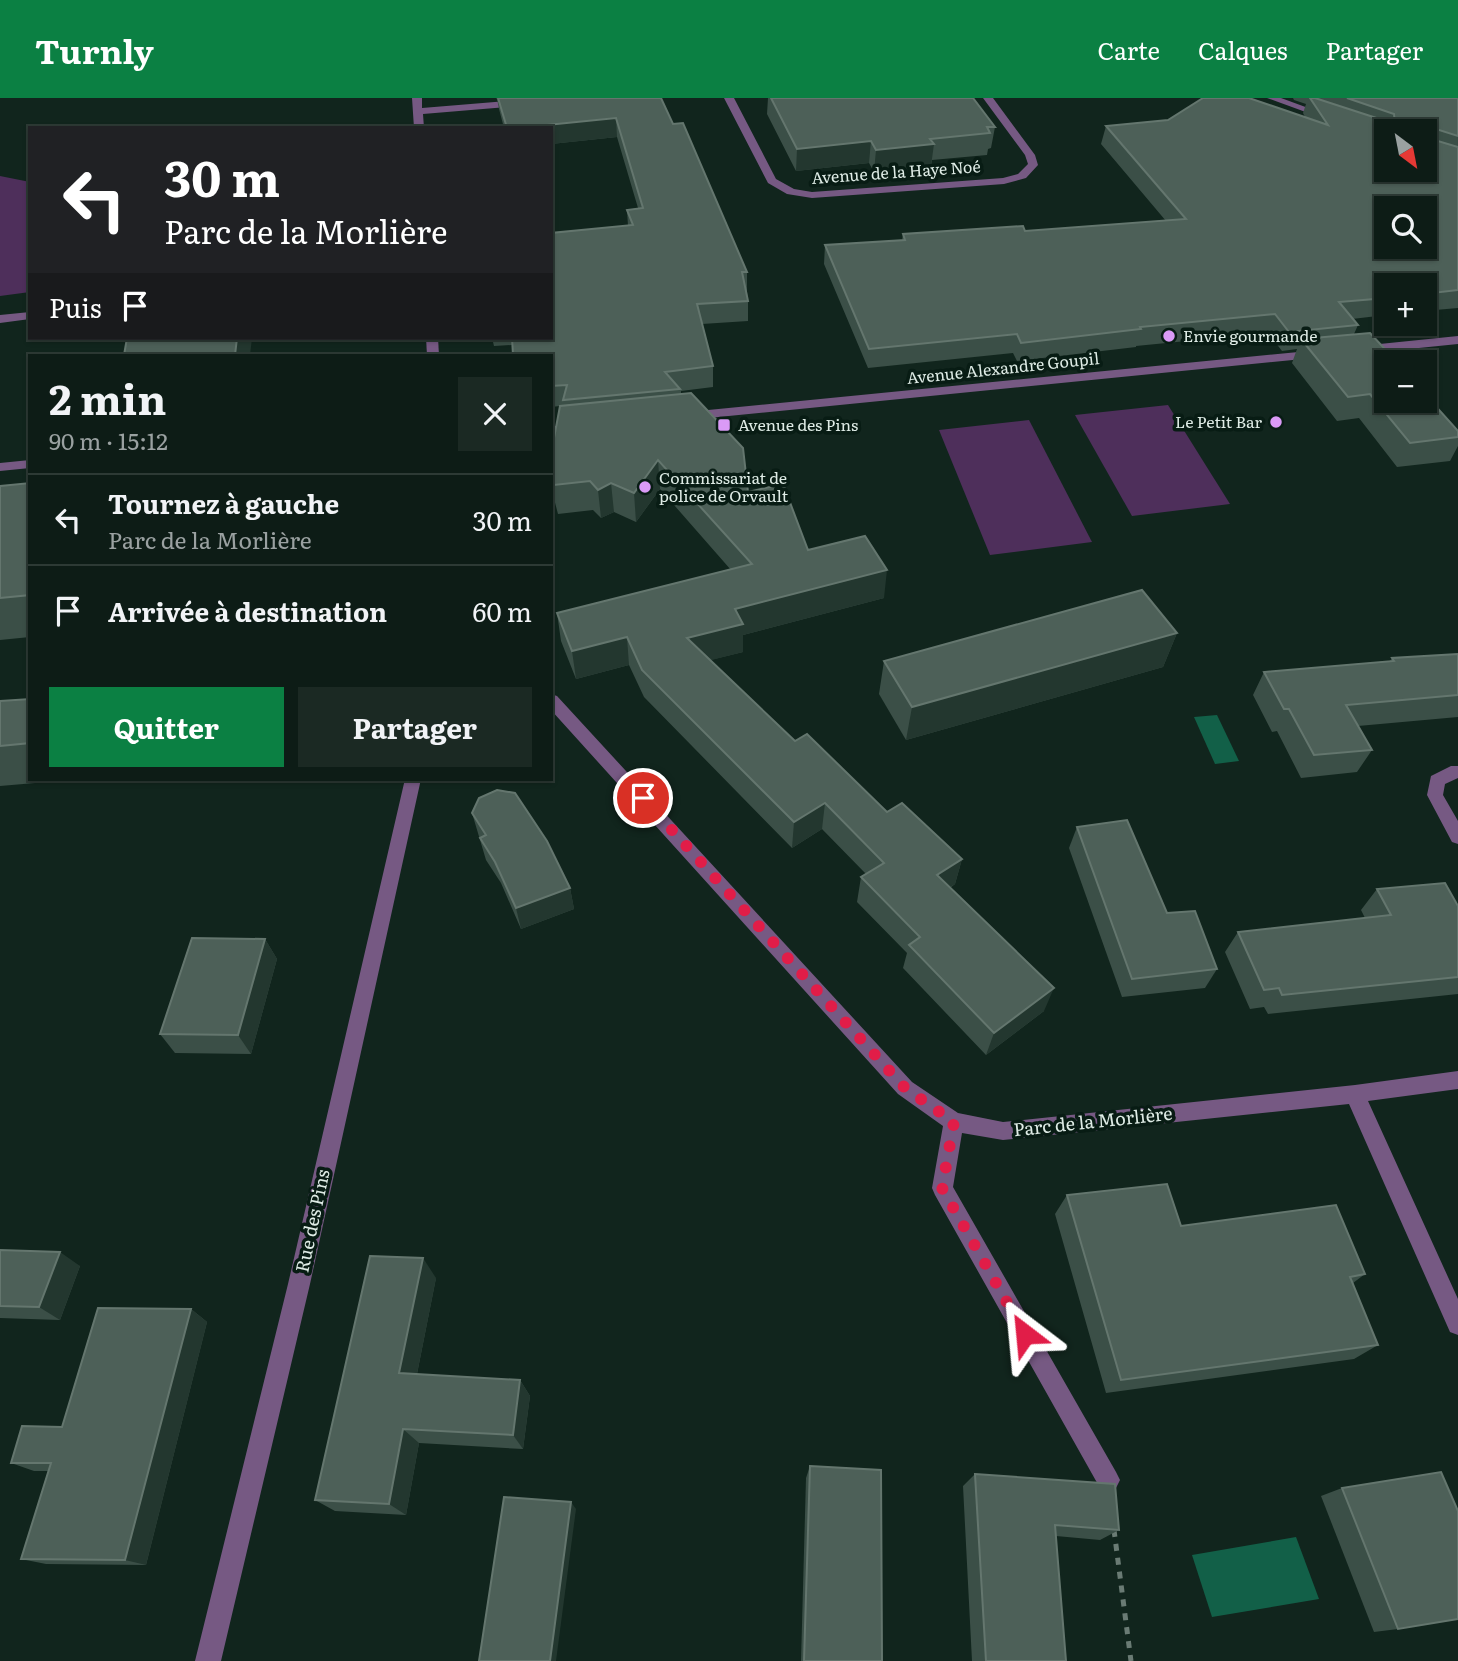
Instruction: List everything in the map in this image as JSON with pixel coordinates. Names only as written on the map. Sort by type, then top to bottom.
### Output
[{"type":"street","points":[[417,98],[419,126]]},
{"type":"street","name":"Avenue de la Haye Noé","points":[[729,98],[772,181],[791,192],[811,195],[1004,181],[1022,176],[1033,165],[1030,155],[988,98]]},
{"type":"street","points":[[1275,99],[1296,98]]},
{"type":"street","points":[[1275,99],[1338,121]]},
{"type":"street","points":[[418,111],[531,102]]},
{"type":"street","points":[[0,319],[28,315]]},
{"type":"street","name":"Avenue Alexandre Goupil","points":[[668,418],[1458,340]]},
{"type":"street","points":[[0,467],[28,464]]},
{"type":"street","name":"Parc de la Morlière","points":[[553,702],[905,1088],[954,1122],[1003,1131],[1355,1094],[1458,1080]]},
{"type":"street","points":[[1458,772],[1451,772],[1437,781],[1435,795],[1458,837]]},
{"type":"street","name":"Rue des Pins","points":[[208,1661],[299,1284],[413,781]]},
{"type":"street","points":[[1355,1094],[1458,1324]]},
{"type":"street","points":[[954,1122],[942,1188],[1108,1480]]},
{"type":"path","points":[[1108,1480],[1131,1661]]},
{"type":"shaded area","points":[[0,176],[28,182],[28,292],[0,296]]},
{"type":"shaded area","points":[[1168,405],[1230,504],[1132,516],[1075,415]]},
{"type":"shaded area","points":[[1029,420],[1092,542],[990,555],[939,430]]},
{"type":"shaded area","points":[[1217,715],[1239,761],[1215,764],[1194,717]]},
{"type":"shaded area","points":[[1296,1537],[1319,1599],[1212,1617],[1192,1555]]},
{"type":"building","points":[[498,98],[661,98],[673,124],[683,123],[747,272],[742,272],[748,301],[697,304],[713,366],[665,372],[680,389],[563,400],[567,385],[553,386],[553,354],[513,354],[512,340],[553,340],[553,233],[633,225],[627,210],[643,208],[616,118],[537,126],[506,126]]},
{"type":"building","points":[[771,98],[973,98],[995,127],[987,127],[990,133],[930,139],[934,144],[876,150],[871,141],[797,149]]},
{"type":"building","points":[[1203,98],[1249,98],[1328,125],[1310,98],[1315,98],[1380,119],[1374,119],[1374,182],[1437,182],[1437,141],[1458,147],[1458,290],[1437,292],[1437,273],[1374,273],[1374,299],[1339,302],[1358,325],[1289,332],[1275,314],[1140,327],[1141,329],[1021,343],[1017,334],[869,349],[825,245],[905,240],[903,234],[1023,226],[1025,231],[1186,219],[1106,126],[1168,120]]},
{"type":"building","points":[[1347,98],[1458,98],[1458,136],[1437,129],[1437,119],[1394,119],[1394,114]]},
{"type":"building","points":[[1370,333],[1386,350],[1374,350],[1374,399],[1370,394],[1348,397],[1301,339]]},
{"type":"building","points":[[127,340],[237,340],[235,354],[124,354]]},
{"type":"building","points":[[691,393],[743,448],[748,492],[783,484],[808,550],[865,536],[887,570],[735,609],[743,624],[687,638],[795,741],[807,734],[887,812],[902,803],[962,859],[937,875],[1054,988],[994,1033],[909,945],[920,937],[861,877],[884,863],[825,803],[794,822],[642,670],[627,637],[572,651],[557,613],[752,564],[658,460],[634,493],[611,483],[598,490],[590,481],[554,485],[553,443],[560,406]]},
{"type":"building","points":[[1437,408],[1458,431],[1458,437],[1410,443],[1386,413],[1437,413]]},
{"type":"building","points":[[28,483],[28,595],[0,598],[0,486]]},
{"type":"building","points":[[1142,590],[1177,633],[912,707],[884,661]]},
{"type":"building","points":[[1458,654],[1458,695],[1346,705],[1372,750],[1314,755],[1289,709],[1284,709],[1264,672],[1394,661],[1392,658]]},
{"type":"building","points":[[28,699],[28,743],[0,746],[0,701]]},
{"type":"building","points":[[497,790],[515,793],[547,841],[570,888],[516,908],[495,862],[480,838],[486,835],[472,813],[479,798]]},
{"type":"building","points":[[1127,820],[1167,913],[1195,911],[1217,969],[1132,979],[1077,827]]},
{"type":"building","points":[[1445,883],[1458,906],[1458,977],[1282,995],[1279,988],[1264,990],[1238,932],[1391,915],[1377,889]]},
{"type":"building","points":[[192,938],[265,939],[238,1035],[160,1034]]},
{"type":"building","points":[[1167,1184],[1181,1226],[1336,1205],[1365,1274],[1350,1277],[1378,1345],[1121,1380],[1067,1195]]},
{"type":"building","points":[[0,1250],[60,1252],[39,1307],[0,1306]]},
{"type":"building","points":[[370,1256],[423,1258],[399,1373],[520,1380],[513,1435],[403,1429],[389,1504],[315,1500]]},
{"type":"building","points":[[98,1308],[191,1309],[125,1560],[21,1559],[51,1463],[11,1463],[22,1426],[62,1427]]},
{"type":"building","points":[[810,1466],[881,1470],[882,1661],[804,1661]]},
{"type":"building","points":[[1441,1472],[1458,1511],[1458,1619],[1398,1629],[1342,1488]]},
{"type":"building","points":[[975,1474],[1115,1484],[1119,1530],[1055,1525],[1066,1661],[986,1661]]},
{"type":"building","points":[[504,1497],[571,1502],[550,1661],[479,1661]]},
{"type":"place","name":"Envie gourmande","points":[[1169,336]]},
{"type":"place","name":"Le Petit Bar","points":[[1276,422]]},
{"type":"place","name":"Avenue des Pins","points":[[724,425]]},
{"type":"place","name":"Commissariat de police de Orvault","points":[[645,487]]},
{"type":"route","points":[[643,798],[905,1088],[954,1122],[942,1188],[1025,1334]]}]
